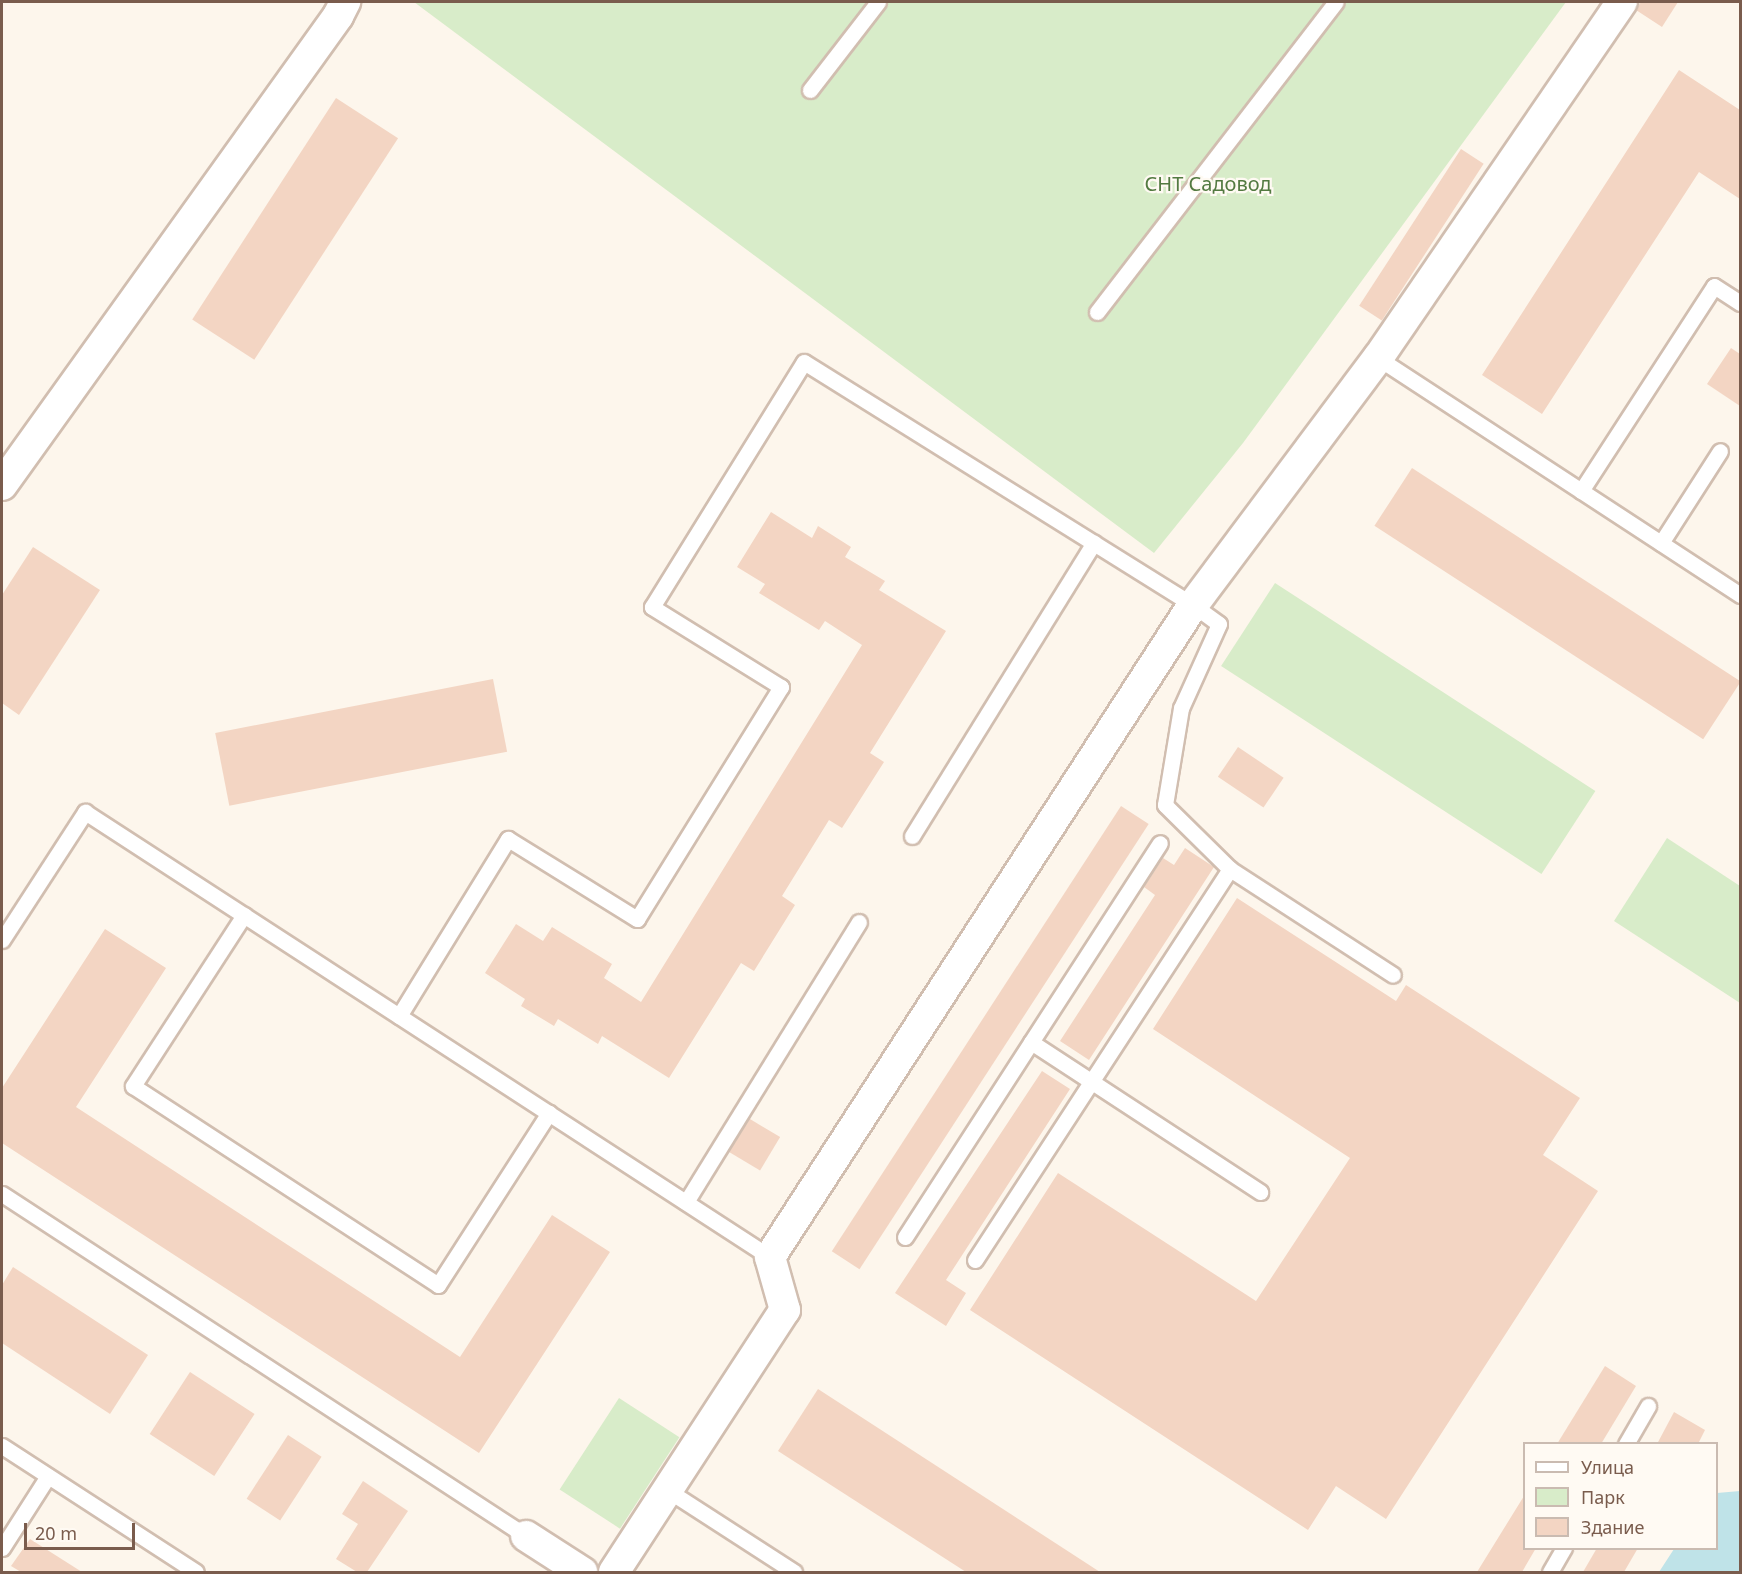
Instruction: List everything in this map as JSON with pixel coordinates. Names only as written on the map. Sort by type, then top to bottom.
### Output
[{"type":"street","points":[[2,485],[331,26],[345,2]]},
{"type":"street","points":[[614,1572],[785,1310],[770,1257],[1193,604],[1378,358],[1622,2]]},
{"type":"street","points":[[526,1536],[582,1572]]},
{"type":"lane","points":[[810,90],[878,2]]},
{"type":"lane","points":[[1097,312],[1336,2]]},
{"type":"lane","points":[[1581,491],[1714,286],[1740,303]]},
{"type":"lane","points":[[1378,358],[1740,595]]},
{"type":"lane","points":[[399,1016],[508,839],[638,919],[781,687],[652,607],[804,362],[1193,604],[1218,624],[1181,708],[1165,805],[1230,869],[1393,975]]},
{"type":"lane","points":[[1661,543],[1720,451]]},
{"type":"lane","points":[[912,836],[1094,543]]},
{"type":"lane","points":[[2,940],[85,812],[770,1257]]},
{"type":"lane","points":[[904,1237],[1160,843]]},
{"type":"lane","points":[[975,1260],[1230,869]]},
{"type":"lane","points":[[244,915],[133,1086],[438,1285],[549,1113]]},
{"type":"lane","points":[[686,1202],[859,922]]},
{"type":"lane","points":[[1031,1042],[1260,1192]]},
{"type":"lane","points":[[2,1194],[526,1536]]},
{"type":"lane","points":[[1627,1442],[1648,1406]]},
{"type":"lane","points":[[2,1446],[193,1572]]},
{"type":"lane","points":[[2,1548],[48,1476]]},
{"type":"lane","points":[[669,1491],[794,1572]]},
{"type":"lane","points":[[1550,1572],[1563,1550]]},
{"type":"green space","name":"СНТ Садовод","points":[[414,2],[1566,2],[1243,443],[1154,553]]},
{"type":"green space","points":[[1275,583],[1595,791],[1541,874],[1221,666]]},
{"type":"green space","points":[[1667,838],[1740,886],[1740,1003],[1614,921]]},
{"type":"green space","points":[[619,1398],[679,1437],[620,1529],[560,1489]]},
{"type":"water","points":[[1740,1491],[1740,1572],[1659,1572],[1673,1550],[1718,1550],[1718,1493]]},
{"type":"building","points":[[1641,2],[1678,2],[1662,27],[1636,10]]},
{"type":"building","points":[[1679,70],[1740,110],[1740,199],[1699,172],[1542,414],[1482,375]]},
{"type":"building","points":[[336,98],[398,138],[254,360],[192,319]]},
{"type":"building","points":[[1461,149],[1484,164],[1382,321],[1359,306]]},
{"type":"building","points":[[1731,348],[1740,354],[1740,406],[1707,384]]},
{"type":"building","points":[[1412,468],[1740,681],[1703,739],[1374,526]]},
{"type":"building","points":[[771,512],[812,538],[818,526],[851,547],[845,557],[885,581],[879,590],[946,631],[870,753],[884,762],[842,828],[829,820],[782,896],[795,905],[754,971],[741,963],[669,1078],[602,1036],[598,1044],[558,1019],[554,1026],[521,1006],[525,999],[485,973],[516,924],[543,941],[552,927],[612,964],[604,978],[641,1002],[862,645],[825,621],[819,630],[759,593],[765,584],[737,567]]},
{"type":"building","points":[[33,547],[100,590],[19,715],[2,703],[2,595]]},
{"type":"building","points":[[493,679],[507,752],[229,806],[215,733]]},
{"type":"building","points":[[1238,747],[1284,778],[1263,808],[1218,777]]},
{"type":"building","points":[[1121,806],[1149,824],[859,1269],[832,1251]]},
{"type":"building","points":[[1185,848],[1214,867],[1089,1060],[1060,1041],[1155,895],[1144,887],[1163,858],[1174,865]]},
{"type":"building","points":[[1237,898],[1396,1001],[1406,985],[1580,1098],[1543,1155],[1598,1191],[1386,1519],[1336,1486],[1308,1530],[970,1310],[1058,1173],[1256,1301],[1350,1158],[1153,1029]]},
{"type":"building","points":[[105,929],[166,968],[76,1107],[460,1357],[552,1215],[610,1252],[479,1453],[2,1143],[2,1088]]},
{"type":"building","points":[[1042,1071],[1070,1089],[946,1280],[966,1293],[946,1326],[895,1293]]},
{"type":"building","points":[[745,1116],[780,1137],[760,1171],[725,1149]]},
{"type":"building","points":[[13,1267],[148,1355],[110,1414],[2,1343],[2,1285]]},
{"type":"building","points":[[1605,1366],[1636,1386],[1602,1442],[1558,1442]]},
{"type":"building","points":[[190,1372],[255,1414],[214,1476],[150,1434]]},
{"type":"building","points":[[818,1389],[1100,1572],[966,1572],[778,1451]]},
{"type":"building","points":[[1674,1412],[1705,1430],[1699,1442],[1658,1442]]},
{"type":"building","points":[[288,1435],[322,1457],[280,1521],[247,1499]]},
{"type":"building","points":[[363,1481],[408,1511],[367,1572],[357,1572],[336,1559],[358,1524],[342,1514]]},
{"type":"building","points":[[1523,1498],[1523,1550],[1535,1550],[1522,1572],[1477,1572]]},
{"type":"building","points":[[30,1539],[82,1572],[21,1572],[11,1566]]},
{"type":"building","points":[[1596,1550],[1637,1550],[1624,1572],[1583,1572]]}]
